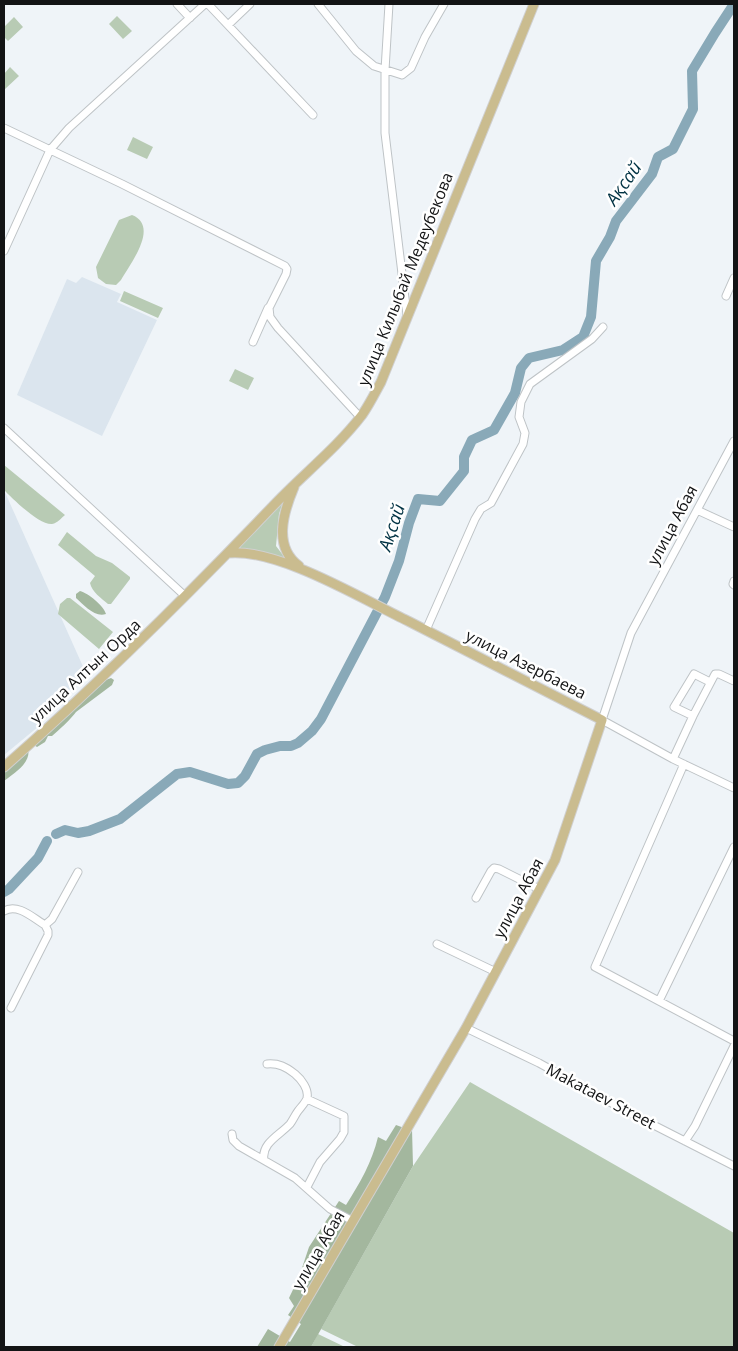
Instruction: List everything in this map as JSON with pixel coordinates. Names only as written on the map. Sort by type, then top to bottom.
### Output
[{"type":"main road","name":"улица Килыбай Медеубекова","points":[[228,553],[360,417],[381,382],[534,4]]},
{"type":"main road","name":"улица Азербаева","points":[[297,481],[286,504],[282,542],[292,561],[303,570]]},
{"type":"main road","name":"улица Азербаева","points":[[228,553],[238,552],[260,556],[303,570],[426,630],[602,720]]},
{"type":"main road","name":"улица Алтын Орда","points":[[4,768],[89,690],[228,553]]},
{"type":"main road","name":"улица Абая","points":[[279,1347],[466,1028],[555,860],[602,720]]},
{"type":"street","points":[[178,4],[190,18]]},
{"type":"street","points":[[4,251],[50,150],[69,128],[207,4],[313,115]]},
{"type":"street","points":[[228,24],[250,4]]},
{"type":"street","points":[[318,4],[356,51],[374,66],[402,75],[411,68],[425,37],[444,4]]},
{"type":"street","points":[[389,4],[385,70],[385,133],[407,315]]},
{"type":"street","points":[[4,128],[122,184],[285,266],[287,269],[286,274],[253,342]]},
{"type":"street","points":[[726,296],[734,278]]},
{"type":"street","points":[[269,308],[270,317],[278,328],[360,417]]},
{"type":"street","points":[[426,630],[475,519],[481,509],[491,503],[523,444],[525,433],[519,417],[521,402],[530,384],[592,339],[603,327]]},
{"type":"street","points":[[4,428],[185,596]]},
{"type":"street","name":"улица Абая","points":[[602,720],[631,634],[734,441]]},
{"type":"street","points":[[697,510],[734,527]]},
{"type":"street","points":[[693,716],[674,707],[694,674],[710,682]]},
{"type":"street","points":[[673,759],[715,674],[734,681]]},
{"type":"street","name":"улица Азербаева","points":[[602,720],[673,759],[734,788]]},
{"type":"street","points":[[684,764],[595,967],[734,1040]]},
{"type":"street","points":[[659,1001],[734,847]]},
{"type":"street","points":[[476,898],[494,868],[539,890]]},
{"type":"street","points":[[45,925],[52,919],[78,872]]},
{"type":"street","points":[[4,911],[11,907],[17,908],[45,925],[48,931],[48,936],[11,1008]]},
{"type":"street","points":[[437,944],[496,972]]},
{"type":"street","name":"Makataev Street","points":[[466,1028],[539,1063],[626,1111],[734,1166]]},
{"type":"street","points":[[685,1141],[695,1126],[734,1046]]},
{"type":"street","points":[[264,1160],[264,1149],[289,1126],[307,1098],[307,1091],[300,1079],[288,1069],[276,1063],[267,1064]]},
{"type":"street","points":[[307,1098],[344,1116],[344,1132],[320,1162],[311,1176],[307,1187]]},
{"type":"street","points":[[232,1134],[233,1140],[239,1146],[307,1187],[330,1209],[353,1221]]},
{"type":"shaded area","points":[[82,277],[121,294],[117,302],[157,320],[102,436],[17,395],[67,279],[76,283]]},
{"type":"shaded area","points":[[4,490],[85,671],[39,726],[4,755]]},
{"type":"green space","points":[[117,16],[132,31],[123,39],[109,24]]},
{"type":"green space","points":[[14,17],[23,27],[8,41],[4,37],[4,27]]},
{"type":"green space","points":[[10,67],[19,76],[4,90],[4,74]]},
{"type":"green space","points":[[133,137],[153,147],[147,159],[127,150]]},
{"type":"green space","points":[[132,215],[140,220],[143,228],[140,246],[121,280],[116,285],[106,284],[98,278],[96,267],[119,220]]},
{"type":"green space","points":[[124,291],[163,308],[158,318],[120,301]]},
{"type":"green space","points":[[235,369],[254,378],[248,390],[229,381]]},
{"type":"green space","points":[[4,465],[65,515],[58,522],[52,524],[40,520],[26,511],[4,490]]},
{"type":"green space","points":[[285,496],[279,514],[276,546],[289,563],[238,547]]},
{"type":"green space","points":[[67,532],[96,556],[112,563],[130,577],[111,604],[108,604],[97,595],[93,589],[90,583],[95,576],[58,545]]},
{"type":"green space","points":[[80,591],[95,600],[106,614],[94,613],[86,607],[76,598],[76,594]]},
{"type":"green space","points":[[67,598],[70,598],[113,632],[99,649],[58,614],[60,604]]},
{"type":"green space","points":[[111,678],[114,680],[112,685],[76,712],[52,736],[48,736],[45,742],[37,747],[34,745],[80,701],[84,700],[103,681]]},
{"type":"green space","points":[[28,748],[25,763],[4,781],[5,770]]},
{"type":"green space","points":[[470,1082],[734,1233],[734,1347],[358,1347],[321,1329],[413,1166]]},
{"type":"green space","points":[[396,1125],[412,1129],[413,1166],[311,1347],[257,1347],[268,1329],[290,1342],[301,1324],[288,1315],[294,1306],[289,1298],[299,1277],[309,1247],[339,1201],[346,1205],[365,1172],[378,1137],[386,1141]]},
{"type":"green space","points":[[318,1334],[345,1347],[311,1347]]},
{"type":"waterway","name":"Ақсай","points":[[56,834],[65,830],[78,833],[89,831],[120,819],[177,774],[190,772],[228,784],[238,783],[245,776],[257,754],[280,746],[291,746],[298,743],[312,731],[321,719],[385,597],[399,561],[409,523],[418,499],[440,501],[464,471],[464,457],[472,440],[494,430],[515,393],[521,368],[529,358],[563,350],[583,337],[591,317],[596,261],[610,237],[616,221],[652,174],[658,157],[673,149],[693,109],[692,71],[734,4]]},
{"type":"waterway","name":"Ақсай","points":[[4,892],[38,858],[47,841]]}]
